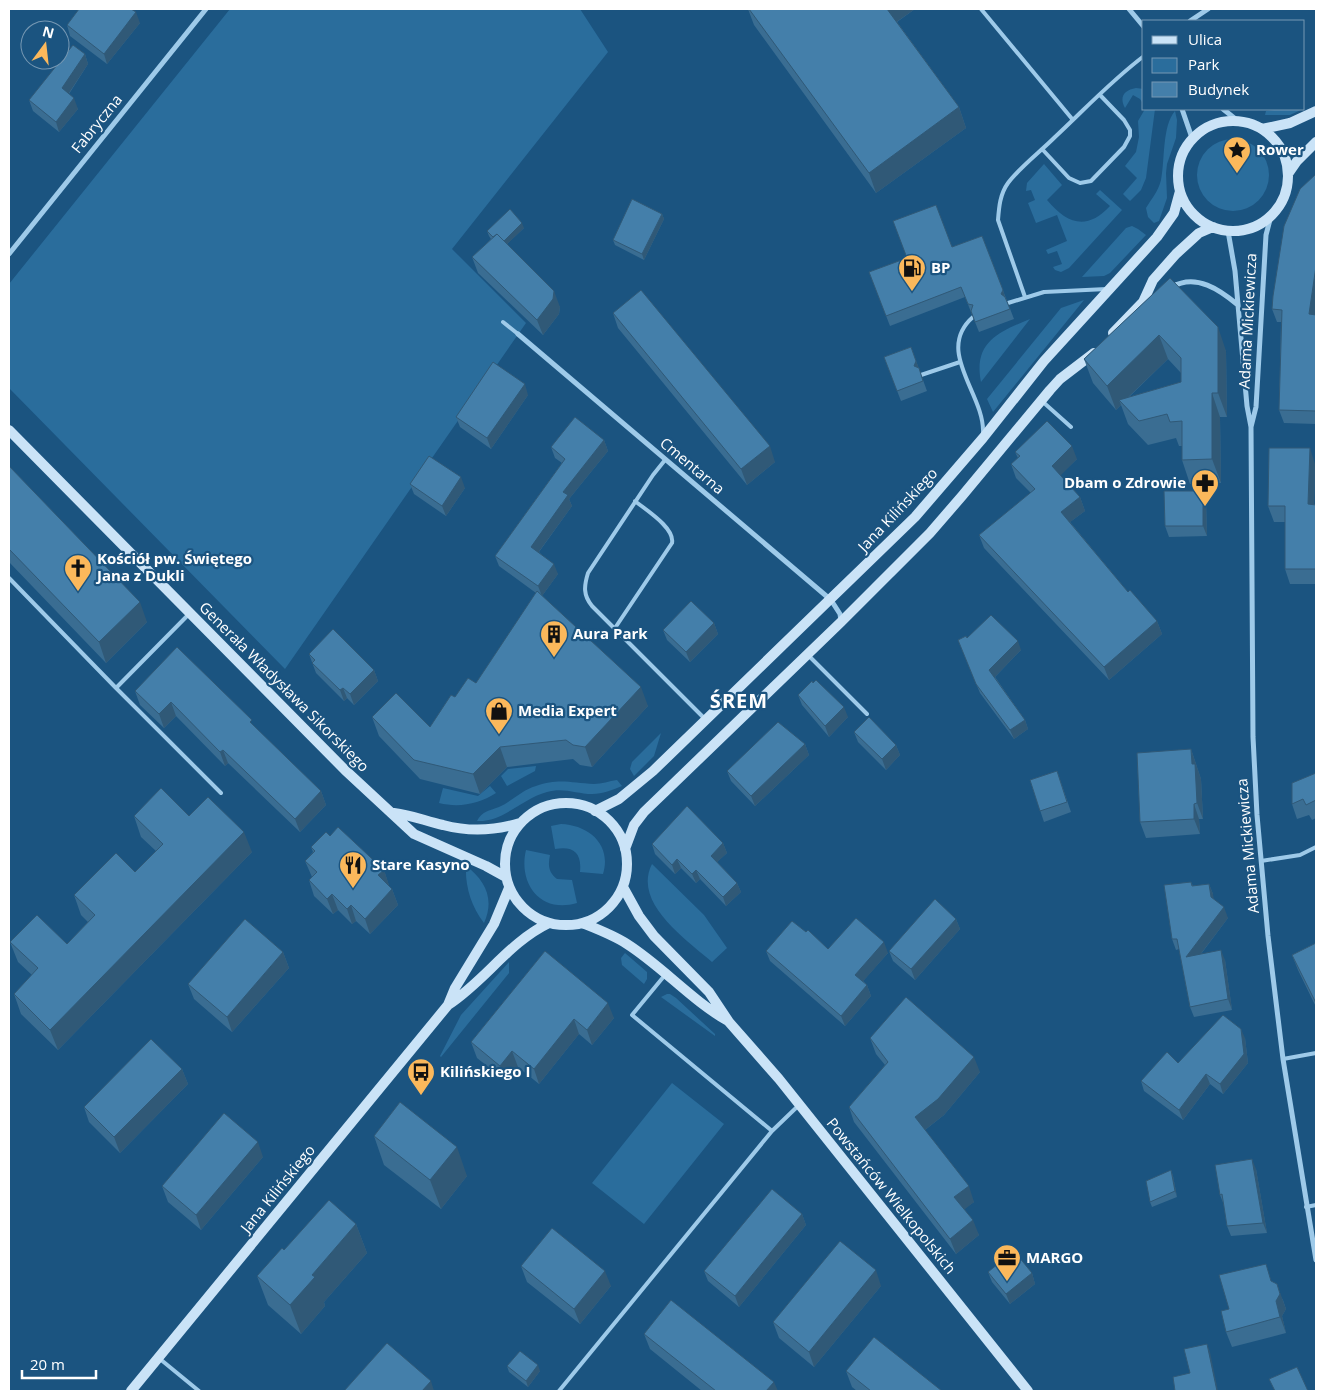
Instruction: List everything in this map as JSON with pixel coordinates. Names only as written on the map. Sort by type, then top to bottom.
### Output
[{"type":"street","name":"Fabryczna","points":[[9,254],[206,9]]},
{"type":"street","points":[[1129,9],[1142,25]]},
{"type":"street","points":[[1192,20],[1208,9]]},
{"type":"street","points":[[1182,110],[1192,138]]},
{"type":"street","points":[[1224,110],[1238,121]]},
{"type":"street","points":[[1262,129],[1290,123],[1316,111]]},
{"type":"street","points":[[1238,121],[1250,123],[1262,129],[1276,140],[1285,156],[1288,174],[1287,190],[1281,204],[1271,216],[1258,225],[1244,230],[1228,231],[1213,227],[1198,219],[1187,206],[1180,191],[1178,172],[1182,154],[1192,138],[1205,128],[1221,122],[1238,121]]},
{"type":"street","points":[[1288,174],[1297,161],[1316,142]]},
{"type":"street","name":"Jana Kilińskiego","points":[[595,811],[609,805],[634,786],[915,518],[1044,361],[1170,221],[1180,191]]},
{"type":"street","name":"Adama Mickiewicza","points":[[1251,427],[1256,407],[1266,235],[1271,216]]},
{"type":"street","points":[[625,850],[634,825],[644,812],[841,622],[930,532],[1060,379],[1087,359],[1147,301],[1153,280],[1176,254],[1199,233],[1213,227]]},
{"type":"street","name":"Adama Mickiewicza","points":[[1228,231],[1234,258],[1247,406],[1251,427],[1252,737],[1255,792],[1283,1059],[1316,1260]]},
{"type":"street","points":[[1169,289],[1185,283],[1205,284],[1221,291],[1238,305]]},
{"type":"street","name":"Cmentarna","points":[[518,334],[831,600],[840,614],[841,622]]},
{"type":"street","name":"Generała Władysława Sikorskiego","points":[[9,430],[370,794],[394,813],[407,829],[506,877]]},
{"type":"street","points":[[556,804],[576,804],[595,811],[614,827],[625,850],[627,862],[623,887],[607,910],[599,916],[582,923],[565,925],[549,923],[525,910],[509,888],[504,868],[506,848],[520,823],[536,810],[556,804]]},
{"type":"street","name":"Generała Władysława Sikorskiego","points":[[394,813],[414,816],[443,825],[478,830],[497,830],[520,823]]},
{"type":"street","name":"Powstańców Wielkopolskich","points":[[623,887],[635,909],[654,936],[708,992],[729,1022],[774,1072],[1028,1391]]},
{"type":"street","name":"Jana Kilińskiego","points":[[448,1005],[455,988],[494,924],[509,888]]},
{"type":"street","name":"Jana Kilińskiego","points":[[131,1391],[448,1005],[479,981],[528,934],[549,923]]},
{"type":"street","name":"Powstańców Wielkopolskich","points":[[582,923],[610,934],[626,943],[702,1004],[729,1022]]},
{"type":"lane","points":[[982,9],[1073,120]]},
{"type":"lane","points":[[1025,297],[998,220],[998,209],[1008,183],[1073,120],[1142,58]]},
{"type":"lane","points":[[1042,149],[1069,178],[1080,183],[1091,181],[1124,147],[1130,136],[1130,130],[1124,120],[1100,95]]},
{"type":"lane","points":[[1008,303],[1044,292],[1109,289]]},
{"type":"lane","points":[[973,317],[965,326],[959,340],[960,362],[977,401],[982,421],[982,438]]},
{"type":"lane","points":[[503,322],[518,334]]},
{"type":"lane","points":[[921,375],[960,362]]},
{"type":"lane","points":[[1041,401],[1071,427]]},
{"type":"lane","points":[[666,460],[635,501],[588,573],[584,586],[587,600],[705,719]]},
{"type":"lane","points":[[615,628],[672,543],[673,538],[668,529],[635,501]]},
{"type":"lane","points":[[9,578],[221,793]]},
{"type":"lane","points":[[116,688],[190,613]]},
{"type":"lane","points":[[807,655],[867,714]]},
{"type":"lane","points":[[1261,861],[1300,855],[1316,847]]},
{"type":"lane","points":[[666,974],[632,1016],[772,1131]]},
{"type":"lane","points":[[1283,1059],[1316,1053]]},
{"type":"lane","points":[[559,1391],[772,1131],[799,1105]]},
{"type":"lane","points":[[1306,1207],[1316,1205]]},
{"type":"lane","points":[[159,1358],[199,1391]]},
{"type":"green space","points":[[230,9],[580,9],[608,52],[452,249],[526,323],[285,669],[9,388],[9,284]]},
{"type":"green space","points":[[1142,89],[1142,102],[1133,95],[1125,108],[1123,97],[1128,90]]},
{"type":"green space","points":[[1144,110],[1155,110],[1146,178],[1141,190],[1130,201],[1123,194],[1137,178],[1125,166],[1136,152],[1139,137],[1138,121]]},
{"type":"green space","points":[[1301,110],[1290,115],[1265,115],[1266,111]]},
{"type":"green space","points":[[1175,111],[1177,120],[1176,138],[1167,164],[1167,198],[1159,221],[1154,223],[1148,217],[1146,208],[1160,184],[1166,134],[1171,117]]},
{"type":"green space","points":[[1233,139],[1253,145],[1263,155],[1269,175],[1263,195],[1253,205],[1233,211],[1213,205],[1203,195],[1197,175],[1203,155],[1213,145]]},
{"type":"green space","points":[[1044,164],[1062,185],[1047,200],[1062,215],[1077,221],[1085,221],[1102,214],[1110,206],[1096,194],[1100,190],[1122,210],[1069,268],[1061,272],[1053,267],[1062,264],[1057,251],[1048,254],[1046,250],[1067,241],[1057,215],[1036,223],[1028,203],[1035,200],[1031,190],[1026,191],[1027,183]]},
{"type":"green space","points":[[1132,226],[1146,235],[1110,273],[1104,276],[1082,277],[1126,228]]},
{"type":"green space","points":[[1084,300],[993,412],[987,399],[1061,308]]},
{"type":"green space","points":[[1030,319],[981,382],[981,357],[991,340],[1008,329]]},
{"type":"green space","points":[[661,733],[654,756],[634,776],[630,769],[632,762]]},
{"type":"green space","points":[[536,766],[535,771],[507,786],[501,776],[508,769]]},
{"type":"green space","points":[[617,780],[622,786],[607,792],[586,794],[564,790],[547,792],[496,818],[477,821],[486,812],[504,805],[526,790],[544,784],[558,782],[597,784]]},
{"type":"green space","points":[[490,786],[496,793],[483,800],[461,805],[439,803],[443,788],[478,796]]},
{"type":"green space","points":[[561,824],[581,828],[596,838],[604,854],[603,874],[580,872],[578,855],[575,852],[561,848],[555,849],[551,826]]},
{"type":"green space","points":[[526,850],[550,855],[550,871],[557,879],[572,880],[577,903],[552,904],[542,900],[535,893],[525,874]]},
{"type":"green space","points":[[652,864],[704,915],[727,948],[712,962],[677,932],[656,906],[649,893],[648,879]]},
{"type":"green space","points":[[466,866],[478,877],[486,891],[488,906],[484,923],[470,896]]},
{"type":"green space","points":[[625,953],[647,972],[647,979],[644,984],[622,965],[621,958]]},
{"type":"green space","points":[[509,962],[509,973],[441,1057],[461,1015]]},
{"type":"green space","points":[[667,994],[676,998],[715,1036],[661,997]]},
{"type":"green space","points":[[672,1083],[724,1124],[644,1224],[592,1183]]},
{"type":"building","points":[[79,9],[131,9],[136,12],[104,54],[70,27],[70,21]]},
{"type":"building","points":[[749,9],[887,9],[959,107],[869,173]]},
{"type":"building","points":[[73,45],[85,54],[62,88],[74,98],[56,122],[29,100],[53,70],[70,70],[70,49]]},
{"type":"building","points":[[1316,174],[1316,266],[1309,314],[1316,315],[1316,411],[1279,410],[1282,310],[1272,309],[1273,296],[1284,226],[1300,189]]},
{"type":"building","points":[[632,199],[662,214],[642,254],[613,240]]},
{"type":"building","points":[[936,205],[952,247],[982,236],[1003,290],[1001,294],[1005,297],[1010,309],[975,322],[971,311],[973,305],[968,304],[961,287],[886,316],[869,272],[907,258],[893,221]]},
{"type":"building","points":[[510,209],[522,223],[504,241],[497,234],[493,237],[487,231]]},
{"type":"building","points":[[497,234],[554,291],[553,299],[537,320],[472,257]]},
{"type":"building","points":[[1170,278],[1218,327],[1218,393],[1212,393],[1212,459],[1182,460],[1182,421],[1170,422],[1167,414],[1139,421],[1119,400],[1181,382],[1181,358],[1159,335],[1107,386],[1084,359]]},
{"type":"building","points":[[641,290],[770,446],[741,469],[613,313]]},
{"type":"building","points":[[911,347],[916,361],[914,366],[919,368],[923,381],[897,391],[884,357]]},
{"type":"building","points":[[493,362],[525,384],[487,438],[456,417]]},
{"type":"building","points":[[575,417],[604,440],[563,492],[568,495],[531,547],[554,564],[538,586],[495,556],[565,459],[551,447]]},
{"type":"building","points":[[1047,421],[1072,446],[1052,466],[1080,497],[1061,512],[1128,592],[1130,590],[1157,621],[1104,667],[979,535],[1035,489],[1011,464],[1020,456],[1015,452]]},
{"type":"building","points":[[1269,448],[1310,448],[1308,504],[1316,505],[1316,569],[1285,569],[1285,506],[1268,506]]},
{"type":"building","points":[[429,456],[461,477],[442,506],[410,484]]},
{"type":"building","name":"Kościół pw. Świętego Jana z Dukli","points":[[9,466],[140,602],[99,642],[9,549]]},
{"type":"building","points":[[1164,491],[1203,491],[1203,526],[1165,526]]},
{"type":"building","name":"Aura Park","points":[[537,591],[641,687],[585,747],[573,745],[566,740],[500,747],[473,774],[414,760],[372,717],[396,693],[430,727],[451,695],[455,697],[468,678],[476,683]]},
{"type":"building","points":[[691,601],[714,623],[686,652],[663,630]]},
{"type":"building","points":[[991,615],[1018,641],[989,670],[1025,720],[1010,730],[976,684],[958,640],[966,636],[967,638]]},
{"type":"building","points":[[333,629],[374,670],[350,694],[343,688],[340,690],[312,663],[315,660],[309,654]]},
{"type":"building","points":[[177,647],[321,791],[295,819],[223,750],[220,752],[171,702],[159,714],[135,691]]},
{"type":"building","points":[[816,680],[844,707],[825,726],[798,695],[812,681],[813,683]]},
{"type":"building","points":[[869,717],[896,745],[882,759],[854,732]]},
{"type":"building","points":[[778,722],[805,744],[751,796],[727,771]]},
{"type":"building","points":[[1191,749],[1192,764],[1195,764],[1197,803],[1194,804],[1194,819],[1140,822],[1137,753]]},
{"type":"building","points":[[1057,771],[1067,802],[1040,811],[1030,780]]},
{"type":"building","points":[[1316,773],[1316,800],[1306,805],[1303,799],[1292,804],[1292,783]]},
{"type":"building","points":[[161,788],[189,816],[208,797],[244,832],[50,1030],[14,994],[38,968],[10,942],[37,915],[67,944],[95,915],[74,895],[116,853],[135,872],[163,844],[134,816]]},
{"type":"building","points":[[687,806],[723,843],[711,856],[737,883],[723,897],[696,870],[692,874],[677,859],[672,865],[652,844]]},
{"type":"building","name":"Stare Kasyno","points":[[338,827],[384,870],[378,875],[392,889],[365,919],[351,905],[347,909],[332,894],[327,899],[309,880],[317,872],[305,861],[315,851],[311,847],[326,832],[330,836]]},
{"type":"building","points":[[1191,882],[1192,886],[1209,884],[1211,897],[1224,907],[1186,957],[1221,950],[1228,999],[1190,1007],[1177,939],[1172,939],[1164,885]]},
{"type":"building","points":[[935,899],[956,919],[911,969],[889,951]]},
{"type":"building","points":[[856,918],[884,942],[855,975],[867,985],[841,1016],[766,951],[792,921],[806,932],[808,930],[828,949]]},
{"type":"building","points":[[245,919],[283,952],[227,1017],[188,984]]},
{"type":"building","points":[[1316,943],[1316,1003],[1292,955]]},
{"type":"building","points":[[545,951],[608,1003],[587,1030],[574,1019],[534,1069],[512,1051],[500,1066],[471,1042]]},
{"type":"building","points":[[906,997],[974,1057],[938,1099],[915,1117],[969,1186],[954,1197],[973,1220],[950,1239],[849,1107],[888,1062],[870,1038]]},
{"type":"building","points":[[1223,1015],[1241,1029],[1244,1054],[1220,1084],[1206,1074],[1179,1110],[1141,1081],[1167,1052],[1178,1063]]},
{"type":"building","points":[[151,1039],[182,1069],[114,1137],[84,1107]]},
{"type":"building","points":[[400,1102],[457,1147],[430,1180],[374,1136]]},
{"type":"building","points":[[224,1113],[258,1142],[196,1215],[162,1186]]},
{"type":"building","points":[[1252,1159],[1263,1223],[1227,1226],[1215,1165]]},
{"type":"building","points":[[1171,1170],[1175,1191],[1150,1202],[1146,1181]]},
{"type":"building","points":[[772,1189],[802,1214],[735,1296],[704,1271]]},
{"type":"building","points":[[329,1200],[356,1224],[312,1275],[315,1277],[290,1305],[257,1276],[282,1248],[284,1250]]},
{"type":"building","points":[[552,1228],[605,1271],[574,1309],[521,1266]]},
{"type":"building","points":[[840,1241],[876,1270],[809,1352],[773,1322]]},
{"type":"building","points":[[1014,1251],[1032,1273],[1006,1294],[988,1272]]},
{"type":"building","points":[[1266,1264],[1271,1281],[1277,1284],[1280,1294],[1276,1301],[1280,1317],[1226,1332],[1221,1311],[1229,1309],[1219,1275]]},
{"type":"building","points":[[671,1300],[774,1382],[766,1391],[716,1391],[644,1334]]},
{"type":"building","points":[[874,1337],[942,1391],[871,1391],[846,1371]]},
{"type":"building","points":[[387,1343],[431,1381],[422,1391],[344,1391]]},
{"type":"building","points":[[1207,1344],[1217,1391],[1175,1391],[1173,1377],[1190,1373],[1184,1349]]},
{"type":"building","points":[[520,1351],[538,1365],[526,1381],[507,1366]]},
{"type":"building","points":[[1297,1367],[1308,1391],[1275,1391],[1269,1379]]},
{"type":"place","name":"Rower","points":[[1237,174]]},
{"type":"place","name":"BP","points":[[912,292]]},
{"type":"place","name":"Dbam o Zdrowie","points":[[1205,507]]},
{"type":"place","name":"Kościół pw. Świętego Jana z Dukli","points":[[78,592]]},
{"type":"place","name":"Aura Park","points":[[554,658]]},
{"type":"place","name":"Media Expert","points":[[499,735]]},
{"type":"place","name":"Stare Kasyno","points":[[353,889]]},
{"type":"place","name":"Kilińskiego I","points":[[421,1096]]},
{"type":"place","name":"MARGO","points":[[1007,1282]]},
{"type":"district","name":"ŚREM","points":[[739,701]]}]
